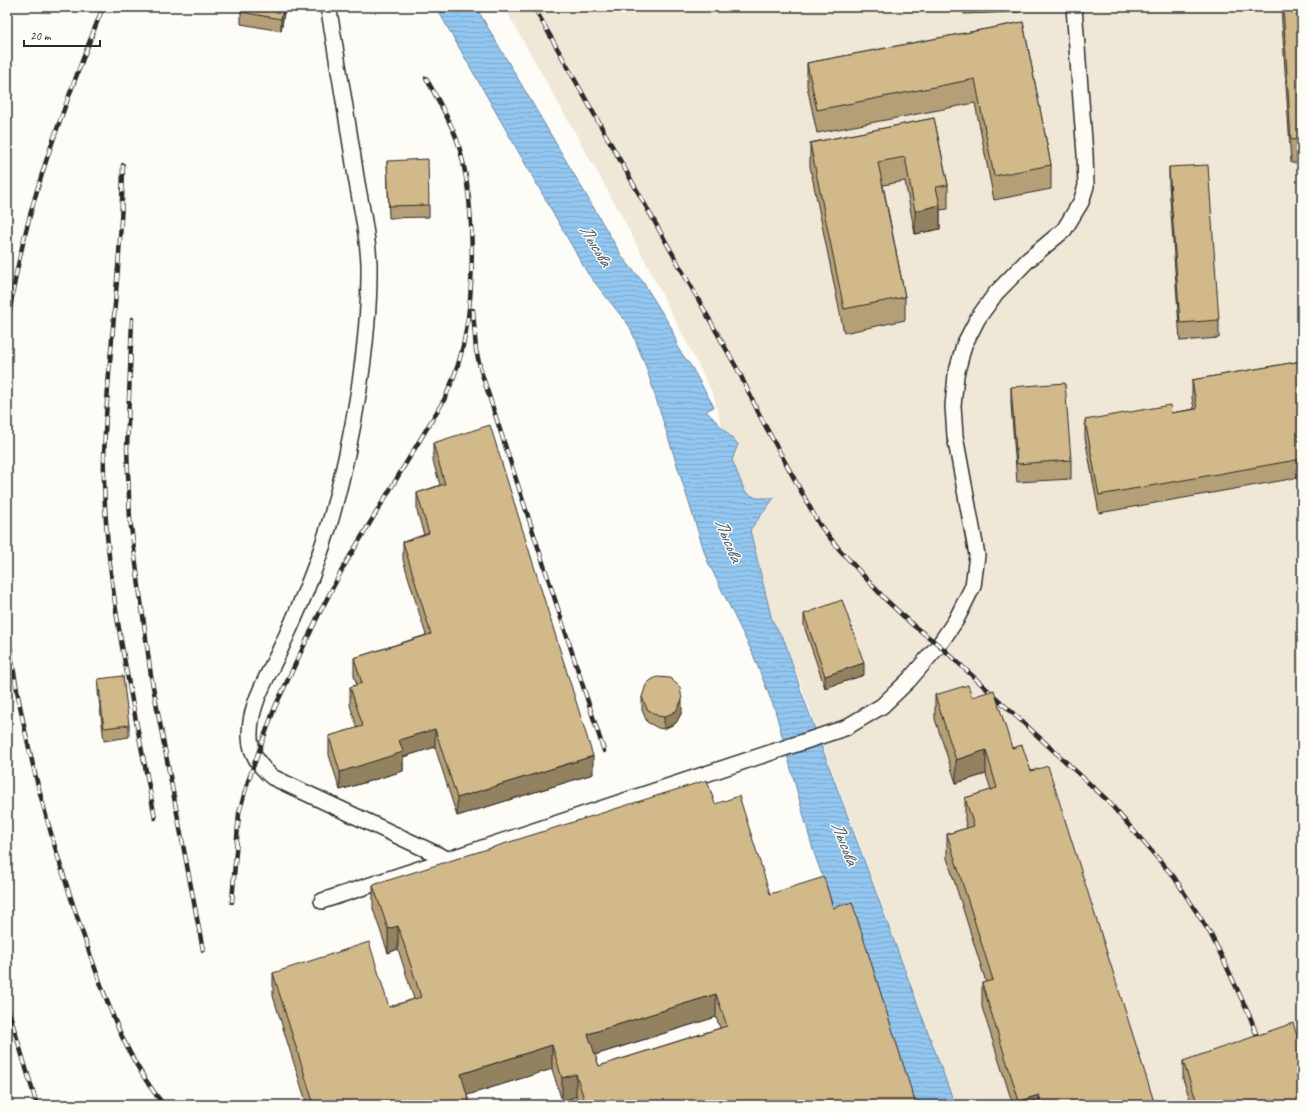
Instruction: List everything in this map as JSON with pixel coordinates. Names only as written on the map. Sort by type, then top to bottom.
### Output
[{"type":"lane","points":[[328,7],[369,261],[367,316],[355,409],[331,516],[301,605],[265,682],[253,713],[250,745],[256,759],[263,769],[272,777],[447,859]]},
{"type":"lane","points":[[322,901],[845,728],[882,706],[909,680],[939,645],[956,620],[973,586],[976,555],[955,436],[953,406],[956,375],[964,345],[978,318],[996,292],[1028,260],[1064,230],[1081,202],[1086,186],[1074,7]]},
{"type":"shaded area","points":[[504,7],[1302,7],[1302,1105],[955,1105],[785,642],[772,620],[750,530],[713,394],[622,216]]},
{"type":"water","name":"Лысьва","points":[[436,7],[475,7],[480,14],[623,258],[643,282],[671,327],[679,350],[691,366],[714,407],[706,411],[738,444],[732,460],[745,492],[756,498],[774,498],[750,530],[772,620],[785,642],[801,691],[955,1105],[904,1105],[813,850],[775,710],[752,652],[707,560],[646,367],[630,327],[588,274]]},
{"type":"building","points":[[242,7],[283,7],[281,19],[241,12]]},
{"type":"building","points":[[1283,7],[1302,7],[1302,139],[1291,140]]},
{"type":"building","points":[[1023,22],[1051,165],[994,176],[975,79],[817,110],[807,63]]},
{"type":"building","points":[[934,118],[948,185],[936,187],[940,205],[915,211],[905,157],[878,162],[905,297],[844,309],[810,143]]},
{"type":"building","points":[[428,159],[429,205],[389,206],[387,161]]},
{"type":"building","points":[[1208,165],[1219,320],[1180,323],[1169,167]]},
{"type":"building","points":[[1302,361],[1302,459],[1099,495],[1085,420],[1170,405],[1171,413],[1197,409],[1192,380]]},
{"type":"building","points":[[1065,383],[1071,460],[1017,464],[1011,387]]},
{"type":"building","points":[[490,425],[593,756],[457,798],[435,729],[399,740],[403,752],[340,772],[329,736],[363,726],[350,687],[362,683],[354,658],[431,634],[403,542],[429,533],[417,493],[445,484],[433,443]]},
{"type":"building","points":[[842,600],[864,663],[825,676],[804,614]]},
{"type":"building","points":[[123,676],[129,725],[104,728],[98,679]]},
{"type":"building","points":[[657,677],[670,678],[680,687],[682,700],[676,711],[664,717],[658,716],[647,709],[642,697],[646,685]]},
{"type":"building","points":[[968,685],[972,697],[994,690],[1012,748],[1022,745],[1031,771],[1048,766],[1155,1105],[1042,1105],[1039,1095],[1019,1101],[982,983],[993,980],[947,834],[974,826],[965,798],[997,788],[986,750],[956,760],[935,695]]},
{"type":"building","points":[[707,780],[715,804],[739,796],[770,894],[824,877],[833,908],[852,902],[916,1105],[586,1105],[576,1074],[562,1078],[552,1045],[461,1074],[470,1105],[314,1105],[273,973],[369,942],[389,1007],[421,997],[398,926],[388,929],[373,885]],"holes":[[[716,994],[727,1026],[599,1066],[588,1034]]]},
{"type":"building","points":[[1293,1023],[1298,1039],[1302,1038],[1302,1105],[1198,1105],[1183,1061]]},
{"type":"railway","points":[[7,331],[13,288],[32,206],[58,126],[103,7]]},
{"type":"railway","points":[[534,7],[739,372],[761,418],[819,524],[839,549],[885,599],[914,626],[939,645],[1106,799],[1174,877],[1210,933],[1251,1019],[1260,1045]]},
{"type":"railway","points":[[232,902],[239,813],[248,781],[275,707],[318,616],[344,566],[444,400],[454,377],[461,354],[466,331],[471,276],[471,218],[468,190],[457,140],[447,116],[426,78]]},
{"type":"railway","points":[[123,165],[120,243],[105,439],[104,479],[106,522],[115,607],[155,818]]},
{"type":"railway","points":[[473,310],[476,350],[481,371],[604,751]]},
{"type":"railway","points":[[132,319],[127,449],[130,519],[151,676],[203,950]]},
{"type":"railway","points":[[7,625],[19,704],[28,743],[47,820],[70,896],[116,1023],[137,1066],[164,1105]]},
{"type":"railway","points":[[7,1005],[37,1105]]}]
